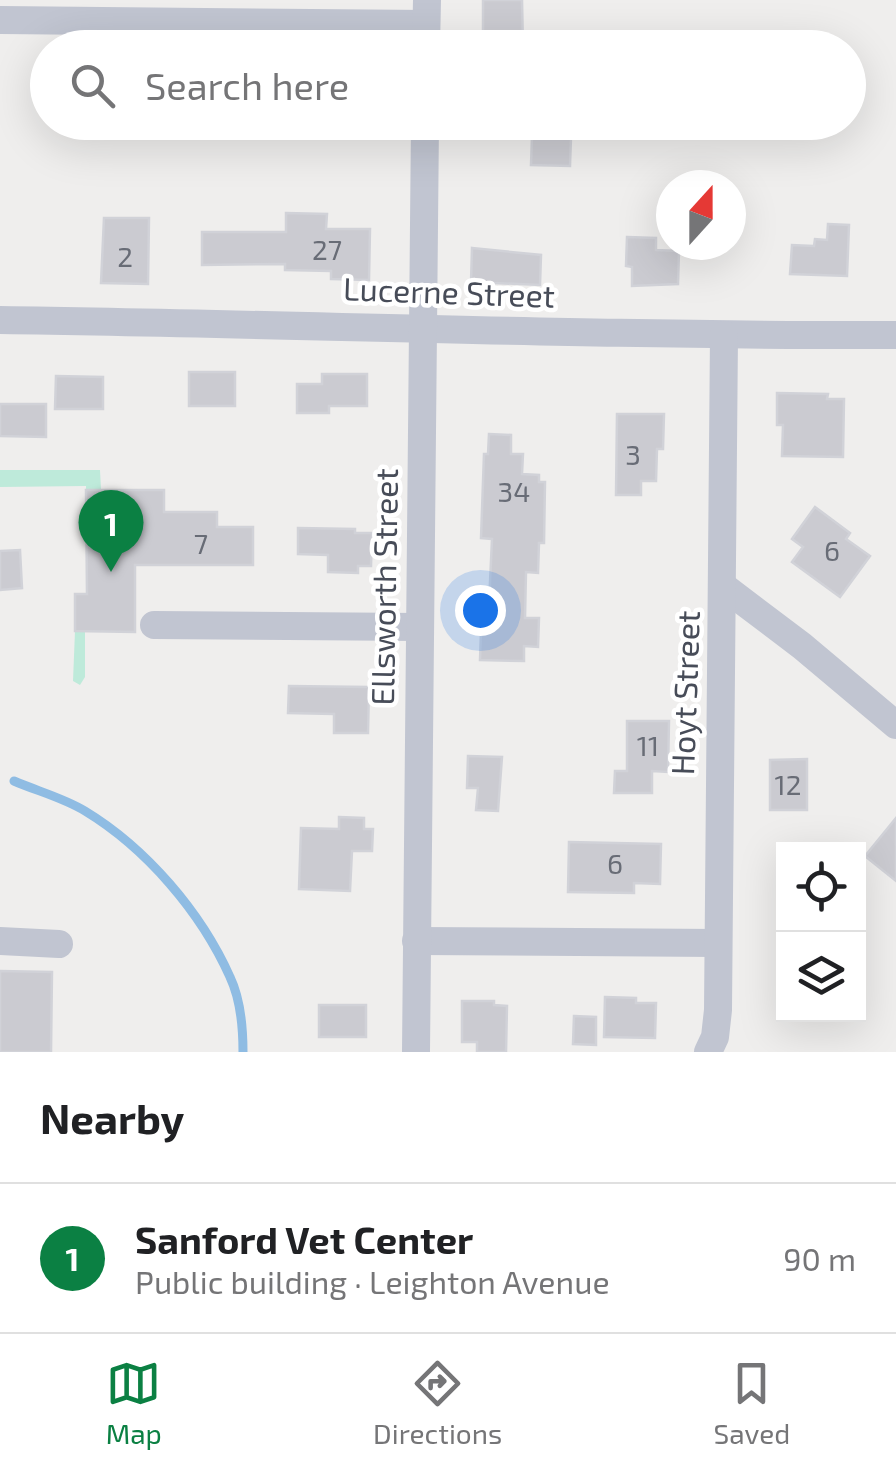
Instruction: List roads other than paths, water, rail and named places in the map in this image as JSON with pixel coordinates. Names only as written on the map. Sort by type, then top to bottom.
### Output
[{"type":"street","points":[[0,20],[426,24]]},
{"type":"street","name":"Ellsworth Street","points":[[416,1052],[425,140]]},
{"type":"street","name":"Lucerne Street","points":[[0,320],[896,335]]},
{"type":"street","name":"Hoyt Street","points":[[708,1052],[715,1037],[718,1010],[724,335]]},
{"type":"street","points":[[724,587],[896,725]]},
{"type":"street","points":[[154,625],[419,627]]},
{"type":"street","points":[[0,942],[58,944]]},
{"type":"street","points":[[416,942],[717,943]]},
{"type":"waterway","points":[[14,781],[59,798],[108,826],[170,884],[204,929],[230,977],[241,1014],[243,1052]]},
{"type":"place","name":"Sanford Vet Center","points":[[111,572]]}]
